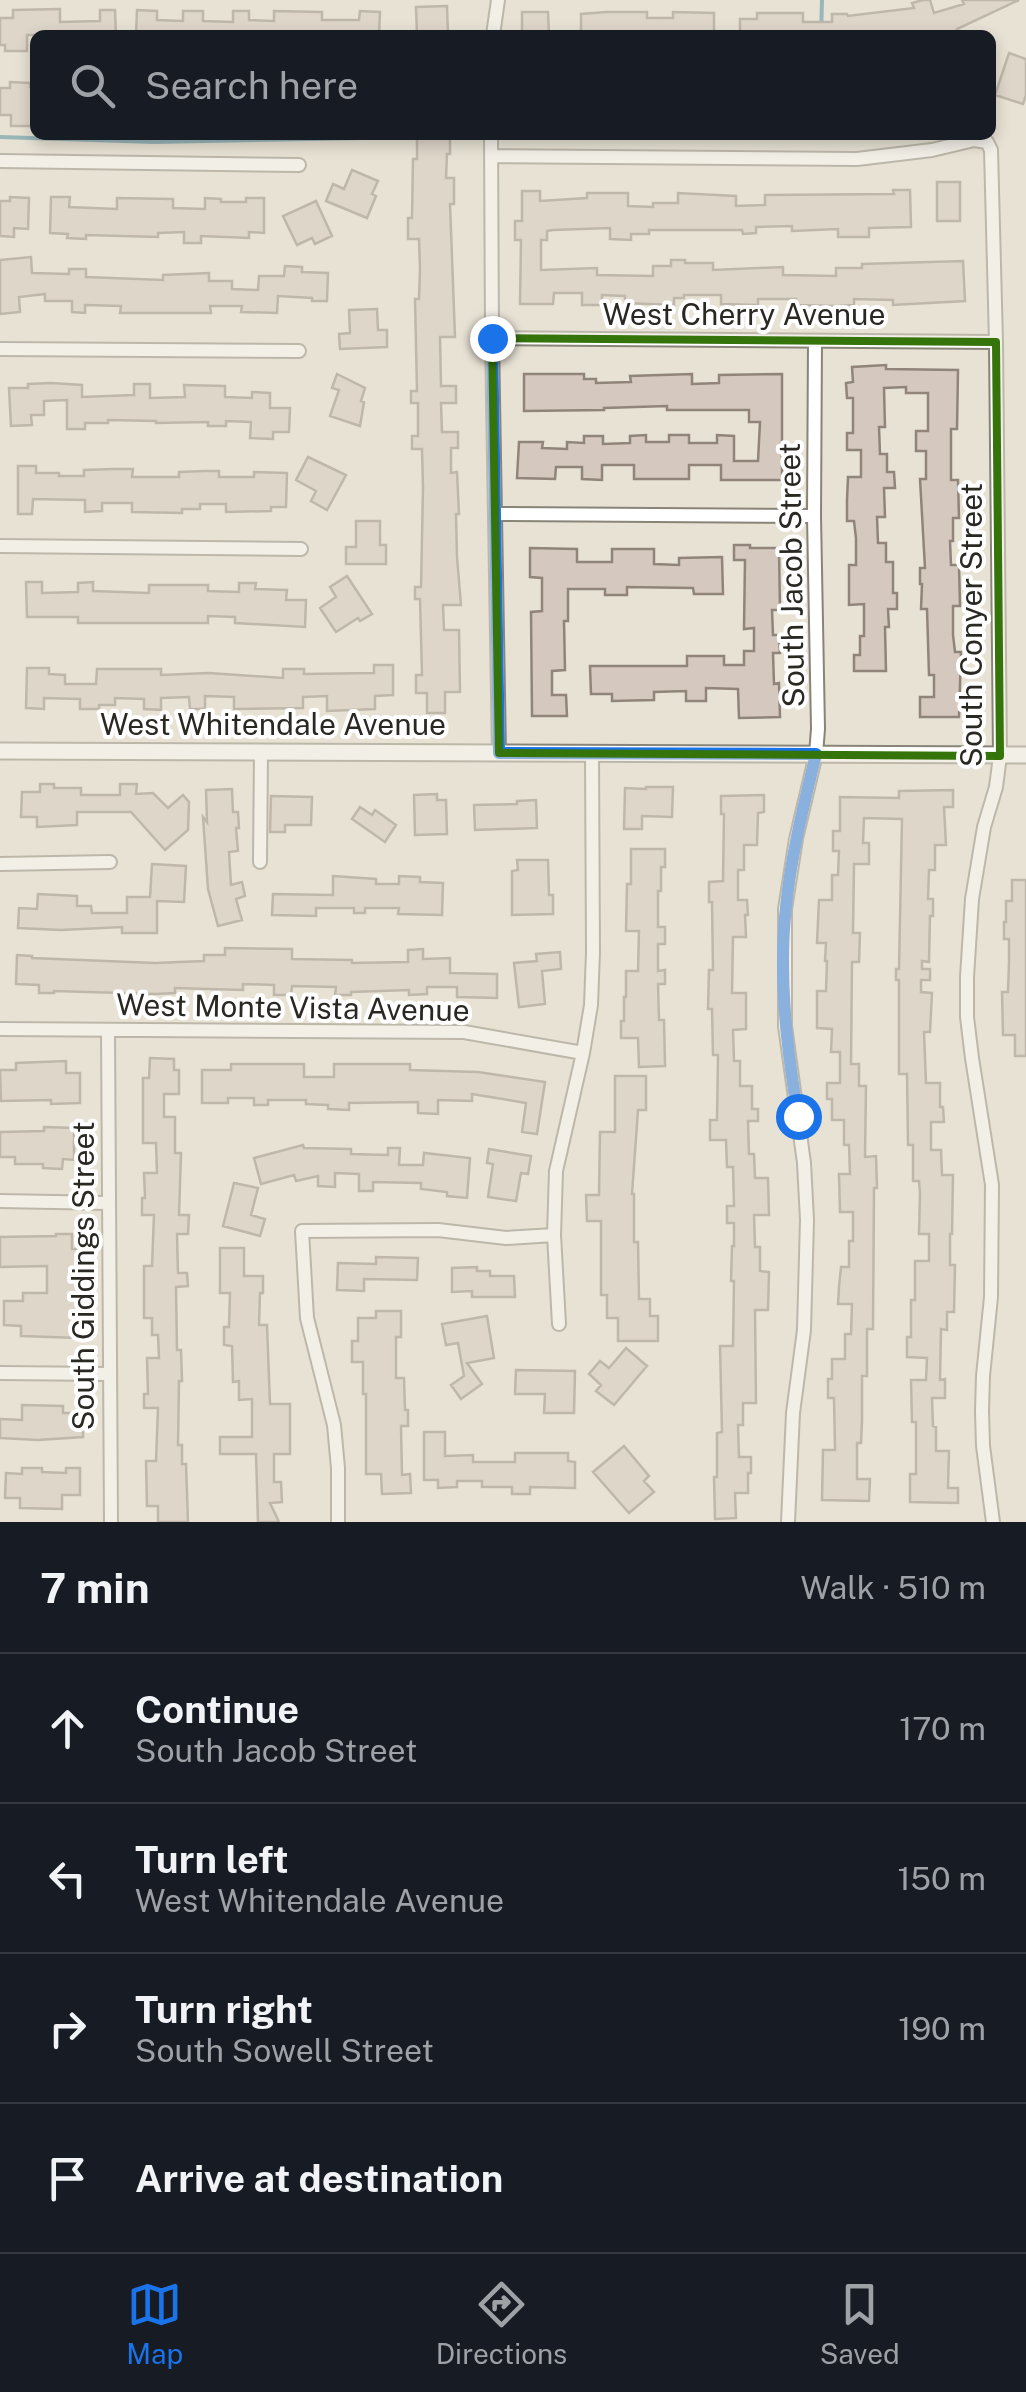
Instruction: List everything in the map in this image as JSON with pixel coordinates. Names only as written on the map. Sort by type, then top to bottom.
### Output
[{"type":"street","points":[[494,30],[498,0]]},
{"type":"street","points":[[491,140],[499,753]]},
{"type":"street","name":"South Conyer Street","points":[[490,156],[857,159],[932,150],[974,140],[987,142],[992,159],[996,342],[1000,756],[972,898],[967,977],[972,1058],[992,1184],[991,1298],[982,1411],[993,1522]]},
{"type":"street","points":[[0,162],[299,165]]},
{"type":"street","name":"West Cherry Avenue","points":[[492,338],[996,342]]},
{"type":"street","name":"South Jacob Street","points":[[788,1522],[793,1414],[804,1330],[807,1220],[804,1164],[785,1026],[785,910],[818,729],[815,341]]},
{"type":"street","points":[[0,350],[299,351]]},
{"type":"street","points":[[494,514],[814,516]]},
{"type":"street","points":[[0,546],[301,549]]},
{"type":"street","name":"West Whitendale Avenue","points":[[0,751],[1026,756]]},
{"type":"street","points":[[260,862],[262,753]]},
{"type":"street","points":[[559,1324],[554,1235],[556,1170],[590,1005],[592,754]]},
{"type":"street","points":[[0,864],[110,862]]},
{"type":"street","name":"West Monte Vista Avenue","points":[[0,1028],[464,1032],[583,1053]]},
{"type":"street","name":"South Giddings Street","points":[[108,1030],[110,1522]]},
{"type":"street","points":[[0,1201],[108,1203]]},
{"type":"street","points":[[338,1522],[334,1425],[307,1318],[302,1231],[438,1230],[506,1238],[554,1235]]},
{"type":"street","points":[[0,1372],[108,1374]]},
{"type":"highlighted area","points":[[492,338],[996,342],[1000,756],[499,753]]},
{"type":"building","points":[[930,0],[934,13],[964,4],[962,0],[1019,0],[957,30],[740,30],[740,19],[757,19],[757,13],[803,13],[803,22],[832,22],[832,14],[848,16],[914,8],[912,3]]},
{"type":"building","points":[[447,6],[448,30],[417,30],[416,7]]},
{"type":"building","points":[[60,9],[60,22],[100,21],[100,10],[115,10],[116,30],[30,30],[27,51],[5,51],[5,45],[0,45],[0,18],[13,18],[13,10]]},
{"type":"building","points":[[137,10],[157,11],[157,20],[183,21],[183,11],[203,11],[203,21],[233,22],[233,11],[249,11],[249,20],[274,21],[274,11],[322,12],[322,20],[359,20],[360,11],[380,12],[379,30],[136,30]]},
{"type":"building","points":[[522,12],[548,12],[549,30],[522,30]]},
{"type":"building","points":[[647,12],[647,18],[673,18],[673,12],[714,13],[714,30],[581,30],[581,14]]},
{"type":"building","points":[[1009,53],[1026,59],[1023,104],[996,95]]},
{"type":"building","points":[[10,82],[30,83],[30,126],[11,126],[11,115],[0,115],[0,88],[10,88]]},
{"type":"building","points":[[417,140],[450,140],[446,178],[454,178],[454,204],[450,204],[455,337],[440,337],[441,386],[456,386],[456,403],[441,403],[442,432],[458,432],[458,448],[451,448],[451,473],[457,472],[461,605],[443,605],[444,630],[459,630],[460,692],[445,692],[445,713],[427,713],[427,693],[416,693],[416,675],[422,675],[420,599],[415,599],[415,587],[421,587],[423,488],[422,449],[412,449],[412,436],[418,436],[418,403],[411,403],[411,391],[417,391],[415,299],[419,299],[420,269],[419,239],[408,239],[408,218],[412,218],[413,159],[417,159]]},
{"type":"building","points":[[352,170],[378,181],[367,218],[326,201],[333,184],[344,189]]},
{"type":"building","points":[[937,182],[960,182],[960,221],[937,221]]},
{"type":"building","points":[[893,190],[910,190],[911,227],[869,228],[869,237],[838,237],[838,229],[792,231],[792,226],[756,227],[756,233],[743,234],[742,230],[649,230],[649,234],[631,234],[631,240],[610,239],[610,228],[553,230],[547,231],[547,240],[541,240],[541,270],[597,268],[597,275],[653,276],[653,266],[671,266],[671,260],[685,260],[713,263],[713,270],[783,267],[783,275],[836,276],[836,268],[862,268],[862,264],[963,261],[965,301],[893,305],[893,300],[854,299],[854,305],[837,306],[796,305],[796,299],[758,299],[758,305],[721,304],[721,295],[684,295],[674,298],[674,305],[625,303],[625,296],[602,295],[602,305],[582,305],[582,293],[554,293],[553,304],[520,304],[521,240],[515,240],[515,221],[522,221],[522,191],[540,191],[540,201],[587,198],[587,193],[628,193],[628,206],[653,207],[653,203],[678,203],[678,193],[736,196],[736,206],[765,205],[765,195],[894,194]]},
{"type":"building","points":[[10,197],[29,198],[28,229],[14,228],[14,237],[0,236],[0,201],[10,201]]},
{"type":"building","points":[[51,197],[70,197],[69,207],[117,209],[117,198],[173,199],[173,208],[205,209],[205,198],[246,202],[246,198],[264,198],[264,233],[249,232],[249,238],[201,236],[201,243],[184,243],[184,232],[158,233],[158,237],[67,238],[68,234],[50,233]]},
{"type":"building","points":[[316,201],[332,236],[315,244],[312,238],[297,245],[283,216]]},
{"type":"building","points":[[31,257],[32,273],[69,274],[69,269],[86,269],[86,277],[163,280],[163,275],[209,273],[209,281],[232,281],[232,289],[258,290],[259,276],[284,276],[285,266],[302,267],[302,272],[328,273],[327,301],[278,296],[277,313],[241,312],[242,306],[210,306],[211,313],[120,313],[121,306],[85,305],[85,313],[72,312],[72,301],[45,301],[45,294],[19,297],[20,312],[0,314],[0,260]]},
{"type":"building","points":[[377,309],[378,330],[387,330],[387,347],[340,349],[339,334],[350,333],[349,310]]},
{"type":"building","points":[[886,365],[886,369],[958,370],[957,429],[951,429],[951,480],[958,480],[959,518],[953,518],[950,541],[951,565],[959,565],[960,606],[953,606],[953,635],[955,652],[961,652],[959,717],[920,717],[920,697],[934,697],[934,675],[929,675],[927,609],[921,609],[920,584],[920,568],[925,568],[920,479],[926,479],[926,451],[916,451],[916,431],[928,431],[928,393],[906,393],[906,387],[884,388],[885,427],[879,427],[880,454],[887,454],[887,472],[894,472],[895,488],[884,488],[885,517],[877,517],[878,543],[886,543],[886,562],[893,562],[893,593],[897,593],[897,609],[888,609],[889,627],[885,627],[886,671],[854,671],[854,655],[860,655],[860,636],[864,636],[864,604],[849,605],[849,565],[856,565],[856,538],[854,521],[847,521],[847,500],[848,477],[861,477],[861,450],[847,450],[847,433],[853,433],[853,398],[847,398],[846,383],[853,382],[852,367]]},
{"type":"building","points":[[337,374],[365,388],[360,426],[330,416],[339,390],[332,388]]},
{"type":"building","points":[[524,374],[584,374],[584,379],[596,379],[596,383],[631,382],[630,376],[692,374],[692,384],[719,383],[719,375],[782,374],[782,480],[721,480],[721,465],[689,465],[689,479],[634,479],[634,465],[602,465],[602,480],[582,479],[582,467],[556,467],[555,479],[517,478],[519,442],[543,442],[542,448],[567,449],[567,442],[584,443],[584,436],[603,436],[603,444],[630,443],[630,436],[646,435],[646,442],[669,442],[669,435],[689,435],[689,443],[717,443],[717,435],[734,436],[734,461],[758,461],[760,422],[749,422],[749,410],[667,410],[667,406],[524,411]]},
{"type":"building","points":[[51,383],[82,385],[82,397],[134,395],[134,384],[150,384],[150,398],[185,397],[184,385],[225,386],[225,397],[252,398],[252,392],[270,393],[270,408],[290,408],[289,432],[273,432],[273,439],[250,438],[251,422],[226,421],[226,426],[208,426],[208,422],[108,420],[85,423],[85,429],[67,429],[67,400],[44,401],[44,415],[31,415],[32,425],[11,426],[9,388]]},
{"type":"building","points":[[308,457],[346,475],[327,510],[311,501],[316,491],[296,480]]},
{"type":"building","points":[[18,466],[36,466],[36,473],[59,476],[84,476],[84,470],[113,469],[133,469],[132,477],[179,477],[179,472],[205,471],[219,471],[219,477],[287,473],[286,507],[226,512],[226,504],[200,504],[200,509],[182,509],[182,513],[132,512],[132,503],[102,503],[102,511],[85,512],[85,500],[33,499],[32,514],[18,514]]},
{"type":"building","points":[[356,521],[380,521],[380,545],[386,545],[386,564],[346,564],[346,547],[356,547]]},
{"type":"building","points":[[734,545],[779,548],[780,610],[772,610],[773,635],[779,635],[780,653],[773,653],[780,717],[739,718],[738,689],[706,688],[706,701],[686,701],[686,691],[654,692],[654,700],[612,701],[612,694],[591,694],[590,666],[687,666],[687,656],[724,656],[724,665],[744,665],[744,651],[754,651],[754,628],[744,629],[745,560],[734,560]]},
{"type":"building","points":[[530,548],[577,549],[577,562],[612,562],[612,549],[654,549],[654,564],[679,565],[679,558],[722,557],[723,594],[694,594],[693,588],[627,587],[627,595],[605,595],[605,589],[568,589],[565,670],[552,671],[552,695],[566,695],[567,716],[532,716],[531,612],[542,611],[542,578],[530,577]]},
{"type":"building","points":[[347,576],[372,614],[336,632],[320,608],[336,597],[330,587]]},
{"type":"building","points":[[26,582],[42,582],[42,593],[78,592],[78,583],[93,582],[93,591],[149,593],[149,585],[208,585],[208,591],[239,592],[239,583],[256,583],[255,589],[287,590],[286,600],[306,600],[305,627],[235,623],[235,617],[208,616],[208,623],[78,623],[78,617],[27,617]]},
{"type":"building","points":[[374,665],[393,665],[393,695],[375,696],[375,709],[327,711],[327,696],[303,697],[303,708],[234,709],[234,697],[205,696],[205,709],[190,709],[189,697],[161,698],[161,710],[144,709],[144,699],[115,698],[115,705],[99,705],[99,709],[80,709],[80,699],[44,698],[44,709],[26,708],[27,668],[49,668],[49,674],[65,675],[65,684],[96,684],[97,669],[161,669],[161,675],[209,673],[283,678],[283,669],[304,669],[304,674],[374,673]]},
{"type":"building","points":[[40,784],[81,788],[81,795],[120,795],[120,784],[137,784],[136,794],[153,793],[168,808],[183,795],[189,802],[188,830],[165,850],[131,812],[77,812],[77,825],[37,827],[37,817],[21,817],[22,792],[40,792]]},
{"type":"building","points":[[673,787],[672,817],[642,816],[642,829],[624,829],[625,788]]},
{"type":"building","points":[[232,789],[233,812],[238,812],[239,828],[238,851],[229,852],[231,885],[242,882],[245,896],[236,899],[242,920],[218,926],[208,889],[203,817],[207,822],[206,790]]},
{"type":"building","points":[[953,790],[953,807],[944,807],[946,845],[935,845],[935,870],[929,870],[928,899],[933,899],[933,916],[929,962],[922,961],[922,969],[930,969],[930,980],[921,980],[921,992],[932,993],[930,1032],[924,1032],[926,1083],[940,1083],[944,1122],[931,1122],[931,1150],[941,1150],[942,1175],[953,1175],[950,1265],[955,1265],[954,1312],[947,1312],[947,1330],[941,1329],[940,1380],[945,1379],[945,1398],[932,1398],[933,1426],[936,1451],[949,1451],[948,1488],[958,1488],[958,1503],[910,1502],[910,1474],[916,1474],[911,1380],[926,1380],[927,1358],[907,1357],[907,1337],[911,1337],[911,1300],[915,1300],[915,1261],[929,1261],[929,1234],[919,1234],[919,1181],[913,1181],[913,1145],[908,1145],[907,1074],[899,1074],[896,969],[902,819],[864,818],[863,843],[869,843],[869,864],[854,864],[853,933],[860,933],[859,962],[852,962],[851,1064],[859,1064],[859,1086],[866,1086],[865,1157],[876,1156],[873,1329],[867,1329],[867,1376],[862,1376],[861,1443],[857,1443],[857,1479],[870,1479],[869,1501],[822,1500],[823,1450],[835,1450],[834,1398],[828,1398],[828,1379],[832,1379],[832,1359],[845,1359],[845,1334],[851,1334],[852,1304],[838,1304],[841,1267],[849,1267],[853,1212],[840,1212],[839,1174],[850,1174],[849,1145],[844,1145],[844,1120],[832,1120],[832,1099],[827,1099],[827,1083],[840,1083],[840,1052],[831,1052],[832,1029],[817,1028],[817,991],[826,991],[827,961],[826,943],[817,943],[819,900],[832,900],[832,875],[838,875],[839,851],[833,851],[833,831],[840,831],[840,797],[899,798],[899,791]]},
{"type":"building","points":[[437,794],[437,800],[446,800],[447,834],[415,835],[414,795]]},
{"type":"building","points":[[764,795],[764,812],[758,813],[757,845],[744,845],[744,870],[738,870],[738,900],[747,900],[748,915],[746,937],[733,937],[732,993],[746,993],[746,1029],[733,1030],[734,1061],[740,1061],[740,1086],[752,1086],[752,1109],[758,1109],[758,1121],[748,1121],[749,1154],[754,1154],[755,1178],[768,1178],[769,1215],[754,1215],[760,1271],[769,1272],[768,1310],[755,1310],[756,1403],[743,1403],[743,1425],[738,1425],[739,1457],[751,1457],[748,1493],[735,1493],[736,1518],[715,1519],[717,1433],[722,1432],[720,1346],[733,1346],[734,1223],[727,1223],[727,1206],[734,1206],[733,1167],[727,1167],[726,1140],[710,1140],[710,1120],[717,1120],[718,1055],[713,1055],[712,1009],[708,1009],[709,970],[713,970],[709,882],[723,881],[721,796]]},
{"type":"building","points":[[271,796],[312,797],[311,825],[285,825],[285,832],[270,832]]},
{"type":"building","points":[[536,800],[537,828],[475,830],[474,805]]},
{"type":"building","points":[[360,807],[372,815],[375,810],[396,825],[385,842],[352,819]]},
{"type":"building","points":[[631,849],[665,849],[658,891],[658,927],[665,927],[665,944],[658,944],[658,971],[665,970],[665,984],[658,984],[665,1066],[639,1067],[638,1038],[621,1038],[626,971],[638,971],[639,931],[626,931]]},
{"type":"building","points":[[517,860],[548,860],[553,914],[512,915],[512,871],[518,870]]},
{"type":"building","points":[[152,864],[186,866],[184,902],[157,901],[157,933],[122,933],[122,927],[18,928],[19,908],[37,909],[38,894],[77,896],[77,906],[91,906],[92,913],[127,913],[127,897],[150,897]]},
{"type":"building","points":[[333,876],[376,879],[376,884],[399,884],[399,876],[443,883],[442,915],[398,914],[399,908],[365,908],[365,913],[354,913],[354,908],[316,908],[316,916],[272,915],[273,894],[333,895]]},
{"type":"building","points":[[1012,880],[1026,880],[1026,1056],[1015,1056],[1015,1035],[1003,1035],[1002,992],[1008,992],[1009,962],[1004,922],[1006,901],[1012,901]]},
{"type":"building","points":[[225,948],[292,949],[292,959],[352,963],[408,962],[408,950],[423,949],[423,959],[450,958],[450,973],[497,974],[497,998],[457,997],[457,987],[427,987],[427,994],[409,995],[409,990],[335,995],[336,987],[292,986],[291,995],[274,995],[274,985],[243,984],[243,990],[175,988],[175,993],[156,994],[39,993],[39,985],[16,984],[17,955],[155,963],[204,961],[204,955],[225,955]]},
{"type":"building","points":[[560,952],[561,969],[542,971],[545,1004],[519,1007],[514,963],[537,961],[536,954]]},
{"type":"building","points":[[150,1058],[174,1059],[174,1070],[179,1070],[179,1094],[164,1094],[164,1117],[175,1117],[175,1153],[181,1153],[179,1215],[189,1215],[188,1234],[177,1234],[178,1273],[187,1273],[188,1286],[176,1287],[177,1350],[181,1350],[182,1381],[178,1445],[182,1445],[182,1464],[186,1464],[188,1522],[158,1522],[158,1506],[147,1506],[146,1461],[156,1461],[158,1408],[144,1408],[144,1394],[148,1394],[147,1358],[159,1358],[152,1318],[144,1318],[144,1266],[152,1266],[154,1215],[142,1215],[144,1173],[157,1173],[156,1143],[143,1143],[143,1078],[149,1078]]},
{"type":"building","points":[[66,1061],[66,1073],[80,1073],[80,1103],[1,1101],[0,1070],[16,1070],[16,1063]]},
{"type":"building","points":[[231,1064],[304,1064],[304,1077],[334,1077],[334,1064],[410,1064],[410,1070],[478,1072],[545,1082],[537,1134],[522,1132],[526,1103],[472,1094],[472,1101],[438,1100],[438,1114],[418,1113],[418,1102],[349,1103],[349,1110],[306,1104],[306,1100],[268,1100],[268,1105],[254,1105],[254,1098],[228,1098],[228,1103],[202,1103],[202,1070],[231,1070]]},
{"type":"building","points":[[615,1076],[646,1076],[646,1110],[638,1110],[632,1194],[634,1242],[638,1242],[639,1299],[650,1299],[650,1316],[658,1316],[658,1341],[618,1341],[618,1318],[607,1318],[607,1295],[601,1295],[601,1221],[587,1221],[586,1195],[599,1195],[600,1132],[615,1132]]},
{"type":"building","points":[[44,1127],[74,1128],[74,1160],[63,1159],[62,1169],[15,1164],[15,1157],[0,1157],[0,1132],[44,1131]]},
{"type":"building","points":[[303,1145],[351,1149],[351,1154],[388,1155],[388,1148],[400,1148],[399,1165],[423,1165],[424,1153],[470,1158],[467,1198],[421,1189],[421,1183],[373,1182],[373,1191],[359,1191],[359,1174],[335,1173],[335,1187],[318,1186],[318,1176],[296,1181],[294,1175],[261,1184],[254,1158]]},
{"type":"building","points":[[489,1149],[531,1156],[528,1174],[521,1173],[516,1201],[488,1197],[493,1164],[487,1163]]},
{"type":"building","points":[[234,1183],[258,1188],[251,1215],[265,1219],[260,1236],[223,1226]]},
{"type":"building","points":[[72,1234],[72,1249],[81,1249],[79,1338],[21,1336],[21,1326],[4,1325],[4,1301],[23,1301],[23,1293],[47,1293],[47,1266],[0,1267],[0,1237]]},
{"type":"building","points":[[220,1248],[244,1248],[244,1276],[263,1276],[259,1325],[267,1325],[270,1404],[290,1404],[290,1454],[274,1454],[274,1482],[281,1482],[282,1502],[270,1503],[279,1522],[258,1522],[256,1454],[220,1454],[220,1437],[252,1437],[252,1399],[239,1400],[239,1381],[233,1382],[232,1346],[224,1345],[230,1293],[220,1293]]},
{"type":"building","points":[[376,1257],[418,1258],[417,1280],[364,1279],[364,1291],[337,1290],[338,1263],[376,1264]]},
{"type":"building","points":[[477,1267],[477,1271],[490,1271],[490,1276],[514,1276],[515,1297],[472,1297],[472,1291],[452,1292],[452,1268]]},
{"type":"building","points":[[376,1311],[401,1311],[401,1337],[396,1337],[396,1378],[404,1378],[408,1426],[401,1426],[402,1475],[410,1474],[411,1493],[382,1494],[381,1474],[366,1474],[363,1362],[352,1362],[352,1341],[358,1341],[358,1318],[376,1318]]},
{"type":"building","points":[[487,1316],[494,1358],[467,1363],[482,1384],[461,1399],[451,1385],[464,1376],[458,1343],[446,1345],[442,1324]]},
{"type":"building","points":[[626,1348],[647,1366],[614,1405],[596,1391],[601,1385],[589,1374],[600,1361],[609,1368]]},
{"type":"building","points":[[516,1370],[575,1371],[574,1413],[544,1413],[545,1394],[515,1394]]},
{"type":"building","points":[[22,1405],[63,1406],[63,1413],[83,1413],[83,1437],[0,1438],[0,1419],[22,1420]]},
{"type":"building","points":[[424,1432],[445,1432],[445,1456],[473,1455],[473,1462],[515,1462],[515,1453],[568,1453],[568,1461],[575,1462],[575,1488],[530,1487],[530,1494],[512,1494],[512,1487],[482,1487],[482,1481],[457,1481],[457,1487],[438,1488],[438,1480],[424,1480]]},
{"type":"building","points":[[624,1446],[649,1476],[644,1481],[654,1492],[629,1513],[593,1472]]},
{"type":"building","points":[[22,1468],[66,1473],[66,1468],[80,1468],[80,1495],[62,1495],[62,1509],[20,1508],[20,1498],[5,1498],[6,1473],[22,1474]]},
{"type":"waterway","points":[[821,30],[822,0]]},
{"type":"waterway","points":[[0,137],[30,138]]},
{"type":"waterway","points":[[92,140],[260,140]]},
{"type":"route","points":[[492,338],[499,753],[816,754],[796,839],[785,910],[785,1026],[798,1116]]}]
